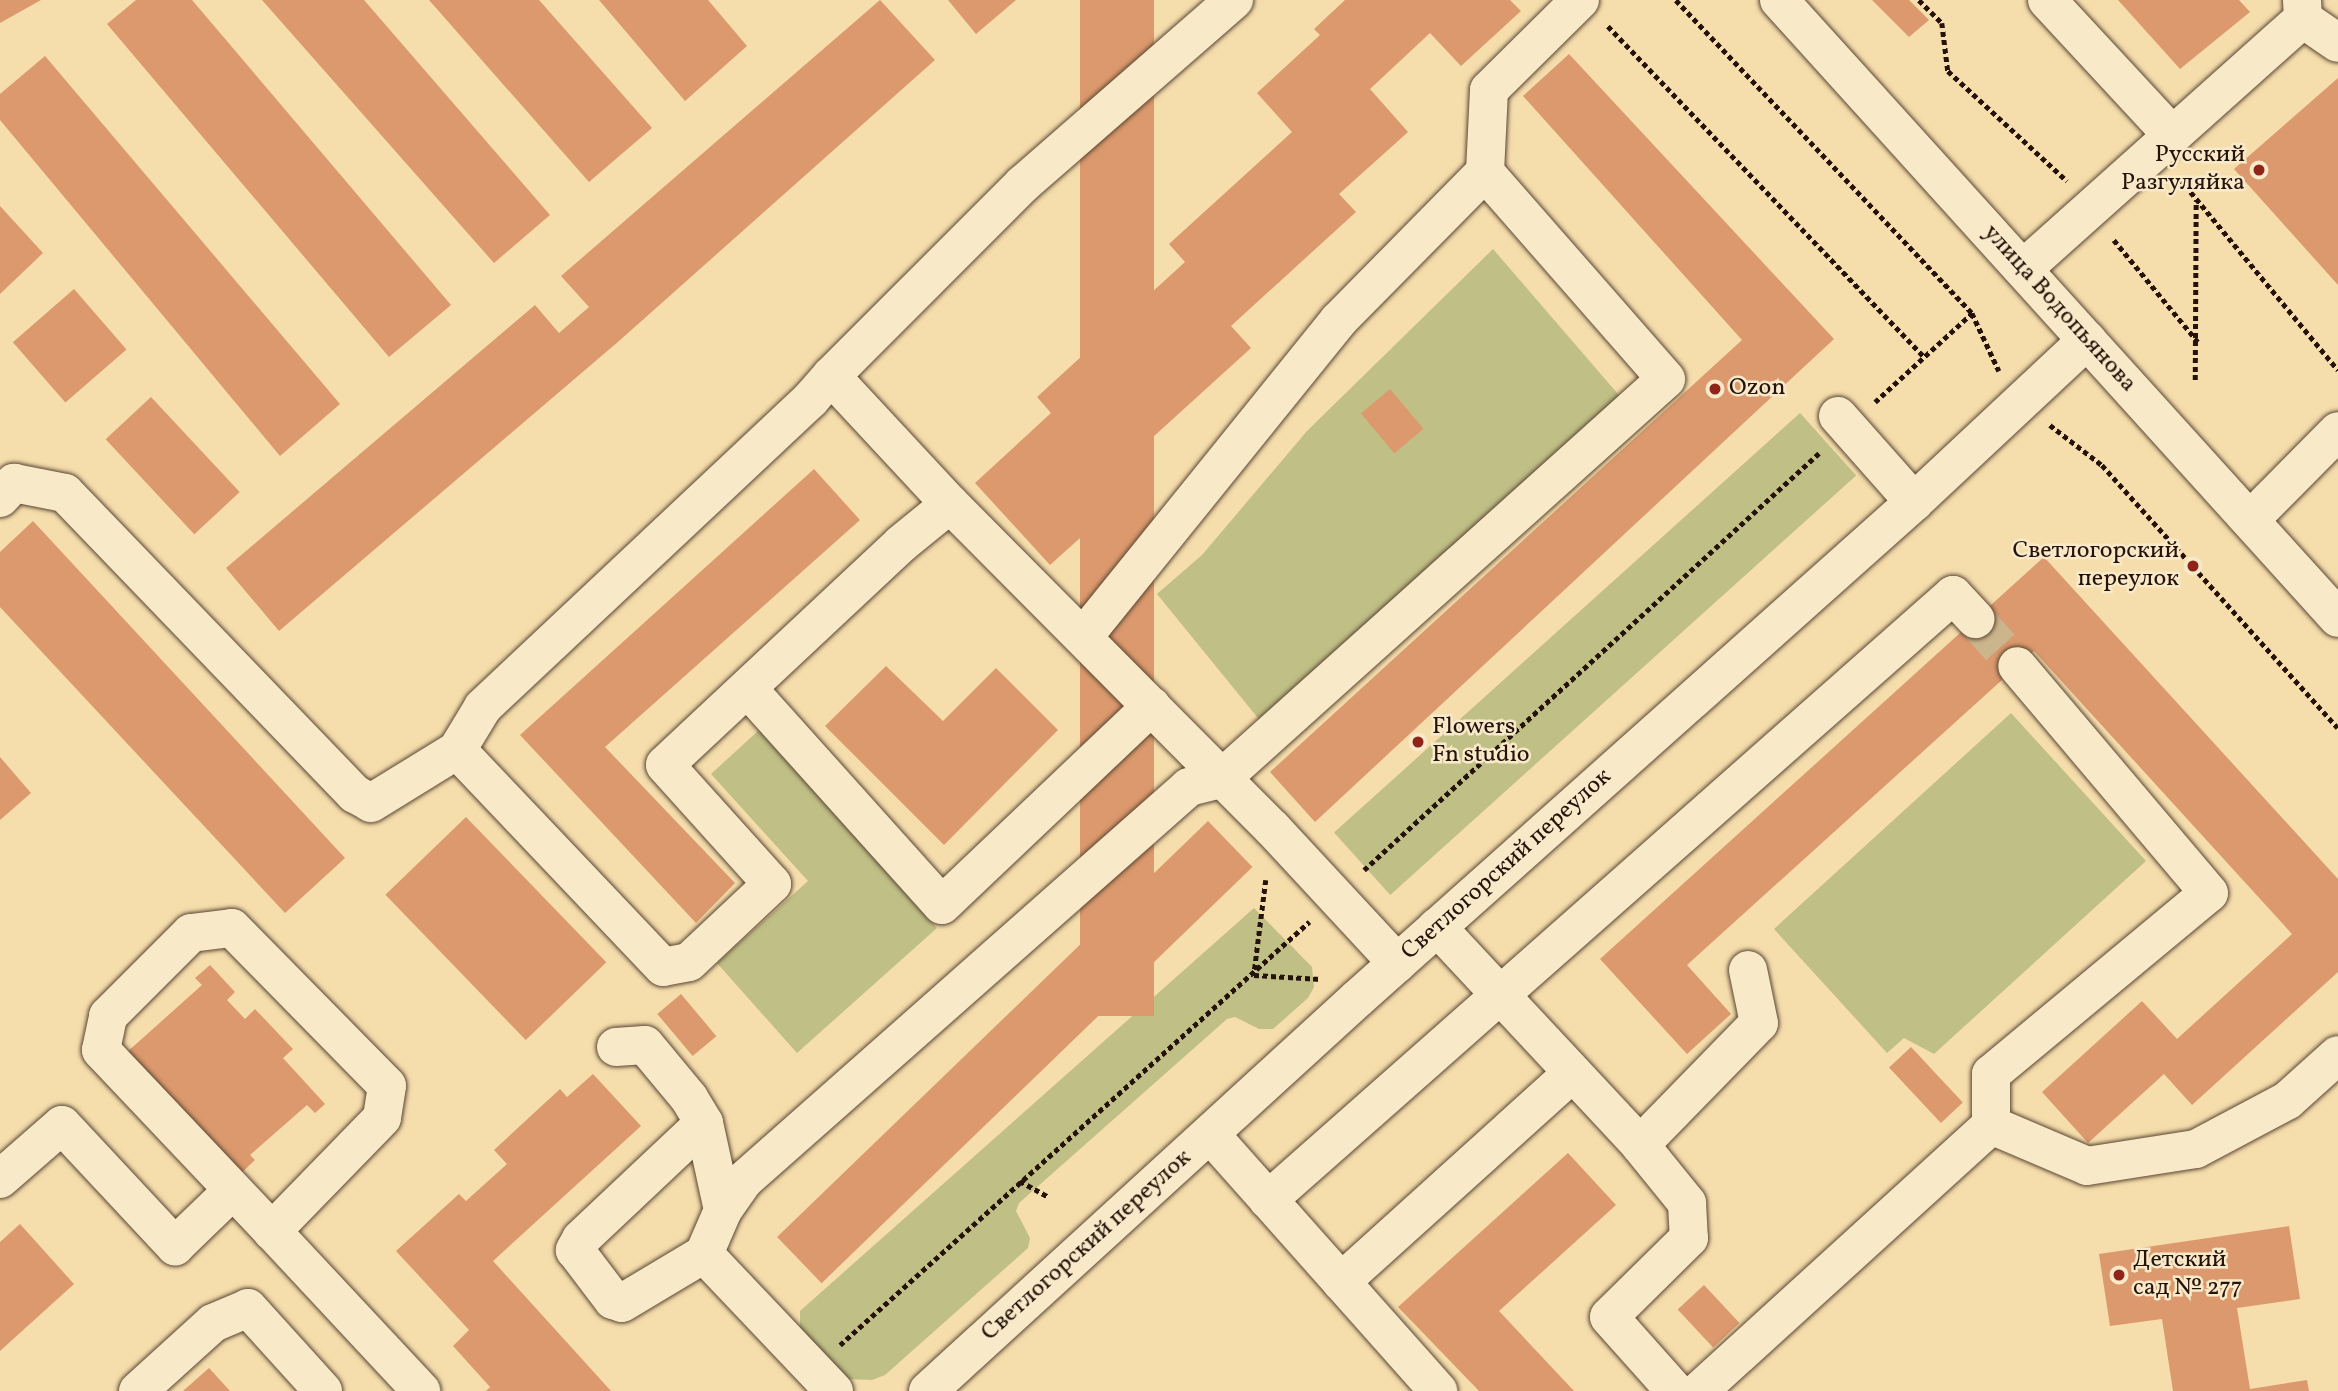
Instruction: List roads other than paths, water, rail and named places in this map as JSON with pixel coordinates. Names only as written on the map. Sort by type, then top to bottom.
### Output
[{"type":"street","points":[[0,498],[14,483],[65,493],[355,794],[371,803],[457,750],[483,707],[831,376],[1023,184],[1234,0]]},
{"type":"street","name":"улица Водопьянова","points":[[1779,0],[2338,618]]},
{"type":"street","points":[[2047,0],[2165,142]]},
{"type":"street","points":[[1084,636],[1339,320],[1485,172],[1489,90],[1591,10]]},
{"type":"street","points":[[2023,270],[2165,142],[2303,10],[2338,43]]},
{"type":"street","points":[[704,1123],[581,1239],[575,1250],[613,1300],[622,1303],[704,1254],[723,1210],[743,1181],[1189,787],[1221,779],[1666,379],[1485,172]]},
{"type":"street","name":"Светлогорский переулок","points":[[928,1391],[1437,927],[1914,502],[2087,340]]},
{"type":"street","points":[[831,376],[950,504],[1273,829],[1397,964]]},
{"type":"street","points":[[1843,421],[1914,502]]},
{"type":"street","points":[[2250,520],[2338,431]]},
{"type":"street","points":[[457,750],[663,967],[689,962],[772,884],[665,765],[901,544],[950,504]]},
{"type":"street","points":[[1268,1200],[1501,999],[1953,595],[1975,619]]},
{"type":"street","points":[[1699,1391],[1991,1125],[1991,1074],[2209,893],[2017,666]]},
{"type":"street","points":[[748,690],[942,905],[1152,706]]},
{"type":"street","points":[[1437,927],[1501,999],[1640,1145],[1687,1203],[1689,1238],[1609,1317],[1675,1391]]},
{"type":"street","points":[[272,1231],[382,1118],[387,1086],[232,928],[191,933],[108,1016],[102,1050],[421,1391]]},
{"type":"street","points":[[1640,1145],[1759,1023],[1748,970]]},
{"type":"street","points":[[616,1047],[645,1045],[689,1098],[704,1123],[723,1210]]},
{"type":"street","points":[[1991,1125],[2087,1166],[2196,1149],[2288,1100],[2338,1055]]},
{"type":"street","points":[[1341,1282],[1572,1073]]},
{"type":"street","points":[[0,1179],[62,1125],[175,1246],[232,1191]]},
{"type":"street","points":[[1210,1134],[1438,1391]]},
{"type":"street","points":[[704,1254],[824,1380]]},
{"type":"street","points":[[138,1391],[213,1323],[248,1308],[323,1391]]},
{"type":"tunnel","points":[[1975,619],[2017,666]]},
{"type":"place","name":"Русский Разгуляйка","points":[[2259,170]]},
{"type":"place","name":"Ozon","points":[[1715,389]]},
{"type":"place","name":"Светлогорский переулок","points":[[2193,566]]},
{"type":"place","name":"Flowers Fn studio","points":[[1418,742]]},
{"type":"place","name":"Детский сад № 277","points":[[2119,1275]]}]
